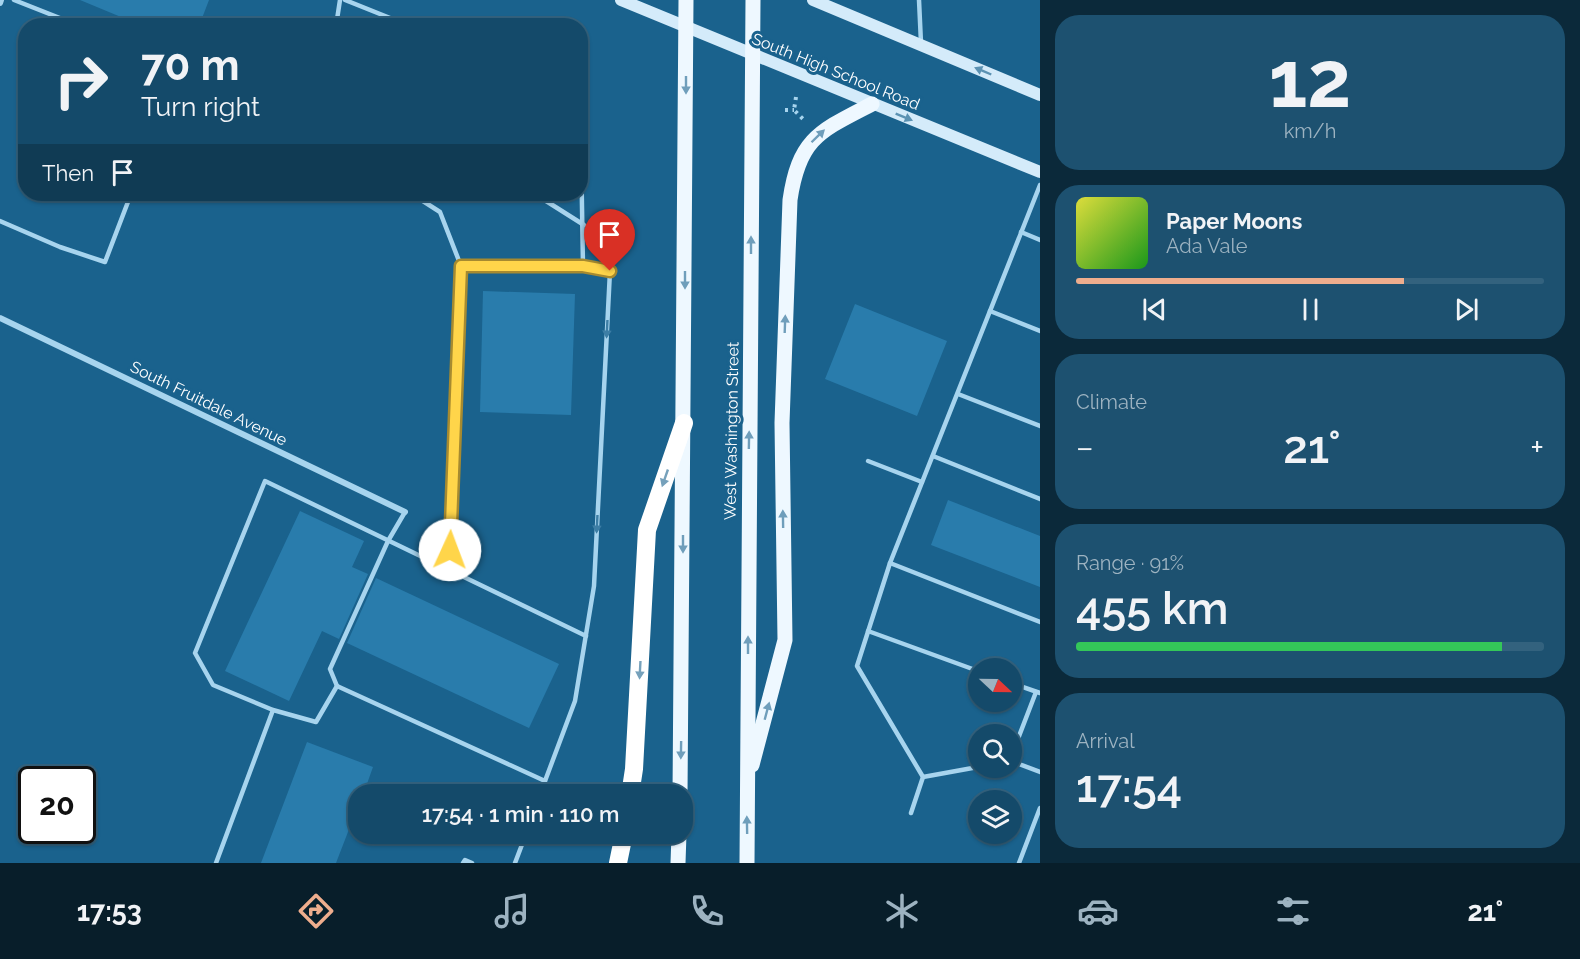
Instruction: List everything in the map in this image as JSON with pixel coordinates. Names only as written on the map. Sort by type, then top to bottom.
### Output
[{"type":"highway","points":[[632,784],[647,530],[684,423]]},
{"type":"highway","points":[[618,863],[622,844]]},
{"type":"main road","points":[[680,784],[686,0]]},
{"type":"main road","name":"West Washington Street","points":[[747,863],[753,0]]},
{"type":"main road","points":[[746,788],[785,640],[782,423],[789,235],[794,174],[803,153],[824,130],[872,104]]},
{"type":"main road","points":[[678,863],[679,844]]},
{"type":"street","name":"South High School Road","points":[[621,0],[1040,172]]},
{"type":"street","points":[[813,0],[1040,95]]},
{"type":"street","name":"South Fruitdale Avenue","points":[[0,318],[405,512]]},
{"type":"lane","points":[[14,0],[60,18]]},
{"type":"lane","points":[[338,18],[343,0],[389,18]]},
{"type":"lane","points":[[919,0],[922,46]]},
{"type":"lane","points":[[911,813],[923,777],[857,666],[890,563],[1040,185]]},
{"type":"lane","points":[[0,221],[60,247],[105,262],[127,201]]},
{"type":"lane","points":[[423,201],[440,212],[461,266],[450,571]]},
{"type":"lane","points":[[546,201],[584,225]]},
{"type":"lane","points":[[583,201],[583,266]]},
{"type":"lane","points":[[1021,232],[1040,240]]},
{"type":"lane","points":[[461,266],[583,266],[610,271],[594,586],[575,701],[544,784]]},
{"type":"lane","points":[[990,311],[1040,330]]},
{"type":"lane","points":[[958,393],[1040,426]]},
{"type":"lane","points":[[933,456],[1040,499]]},
{"type":"lane","points":[[868,461],[922,482]]},
{"type":"lane","points":[[336,686],[316,722],[273,710],[213,685],[195,653],[265,481],[585,636]]},
{"type":"lane","points":[[405,512],[388,541],[330,669],[336,686],[545,781]]},
{"type":"lane","points":[[890,563],[1040,622]]},
{"type":"lane","points":[[868,631],[968,667]]},
{"type":"lane","points":[[1022,687],[1038,693],[1022,732]]},
{"type":"lane","points":[[216,863],[273,710]]},
{"type":"lane","points":[[1022,764],[1040,772]]},
{"type":"lane","points":[[923,777],[968,769]]},
{"type":"lane","points":[[1020,863],[1040,808]]},
{"type":"lane","points":[[515,863],[522,844]]},
{"type":"lane","points":[[464,863],[465,860],[472,863]]},
{"type":"path","points":[[794,110],[796,97]]},
{"type":"path","points":[[785,110],[794,110],[805,121]]},
{"type":"building","points":[[80,0],[209,0],[202,18],[121,17]]},
{"type":"building","points":[[483,291],[575,294],[571,415],[480,412]]},
{"type":"building","points":[[855,304],[947,341],[917,416],[825,379]]},
{"type":"building","points":[[948,500],[1040,536],[1040,587],[931,545]]},
{"type":"building","points":[[300,511],[364,541],[352,567],[368,574],[339,639],[322,631],[289,701],[225,671]]},
{"type":"building","points":[[376,578],[559,664],[529,728],[347,643]]},
{"type":"building","points":[[307,742],[373,767],[367,784],[348,784],[348,832],[336,863],[261,863]]},
{"type":"route","points":[[450,550],[461,266],[583,266],[610,271]]}]
